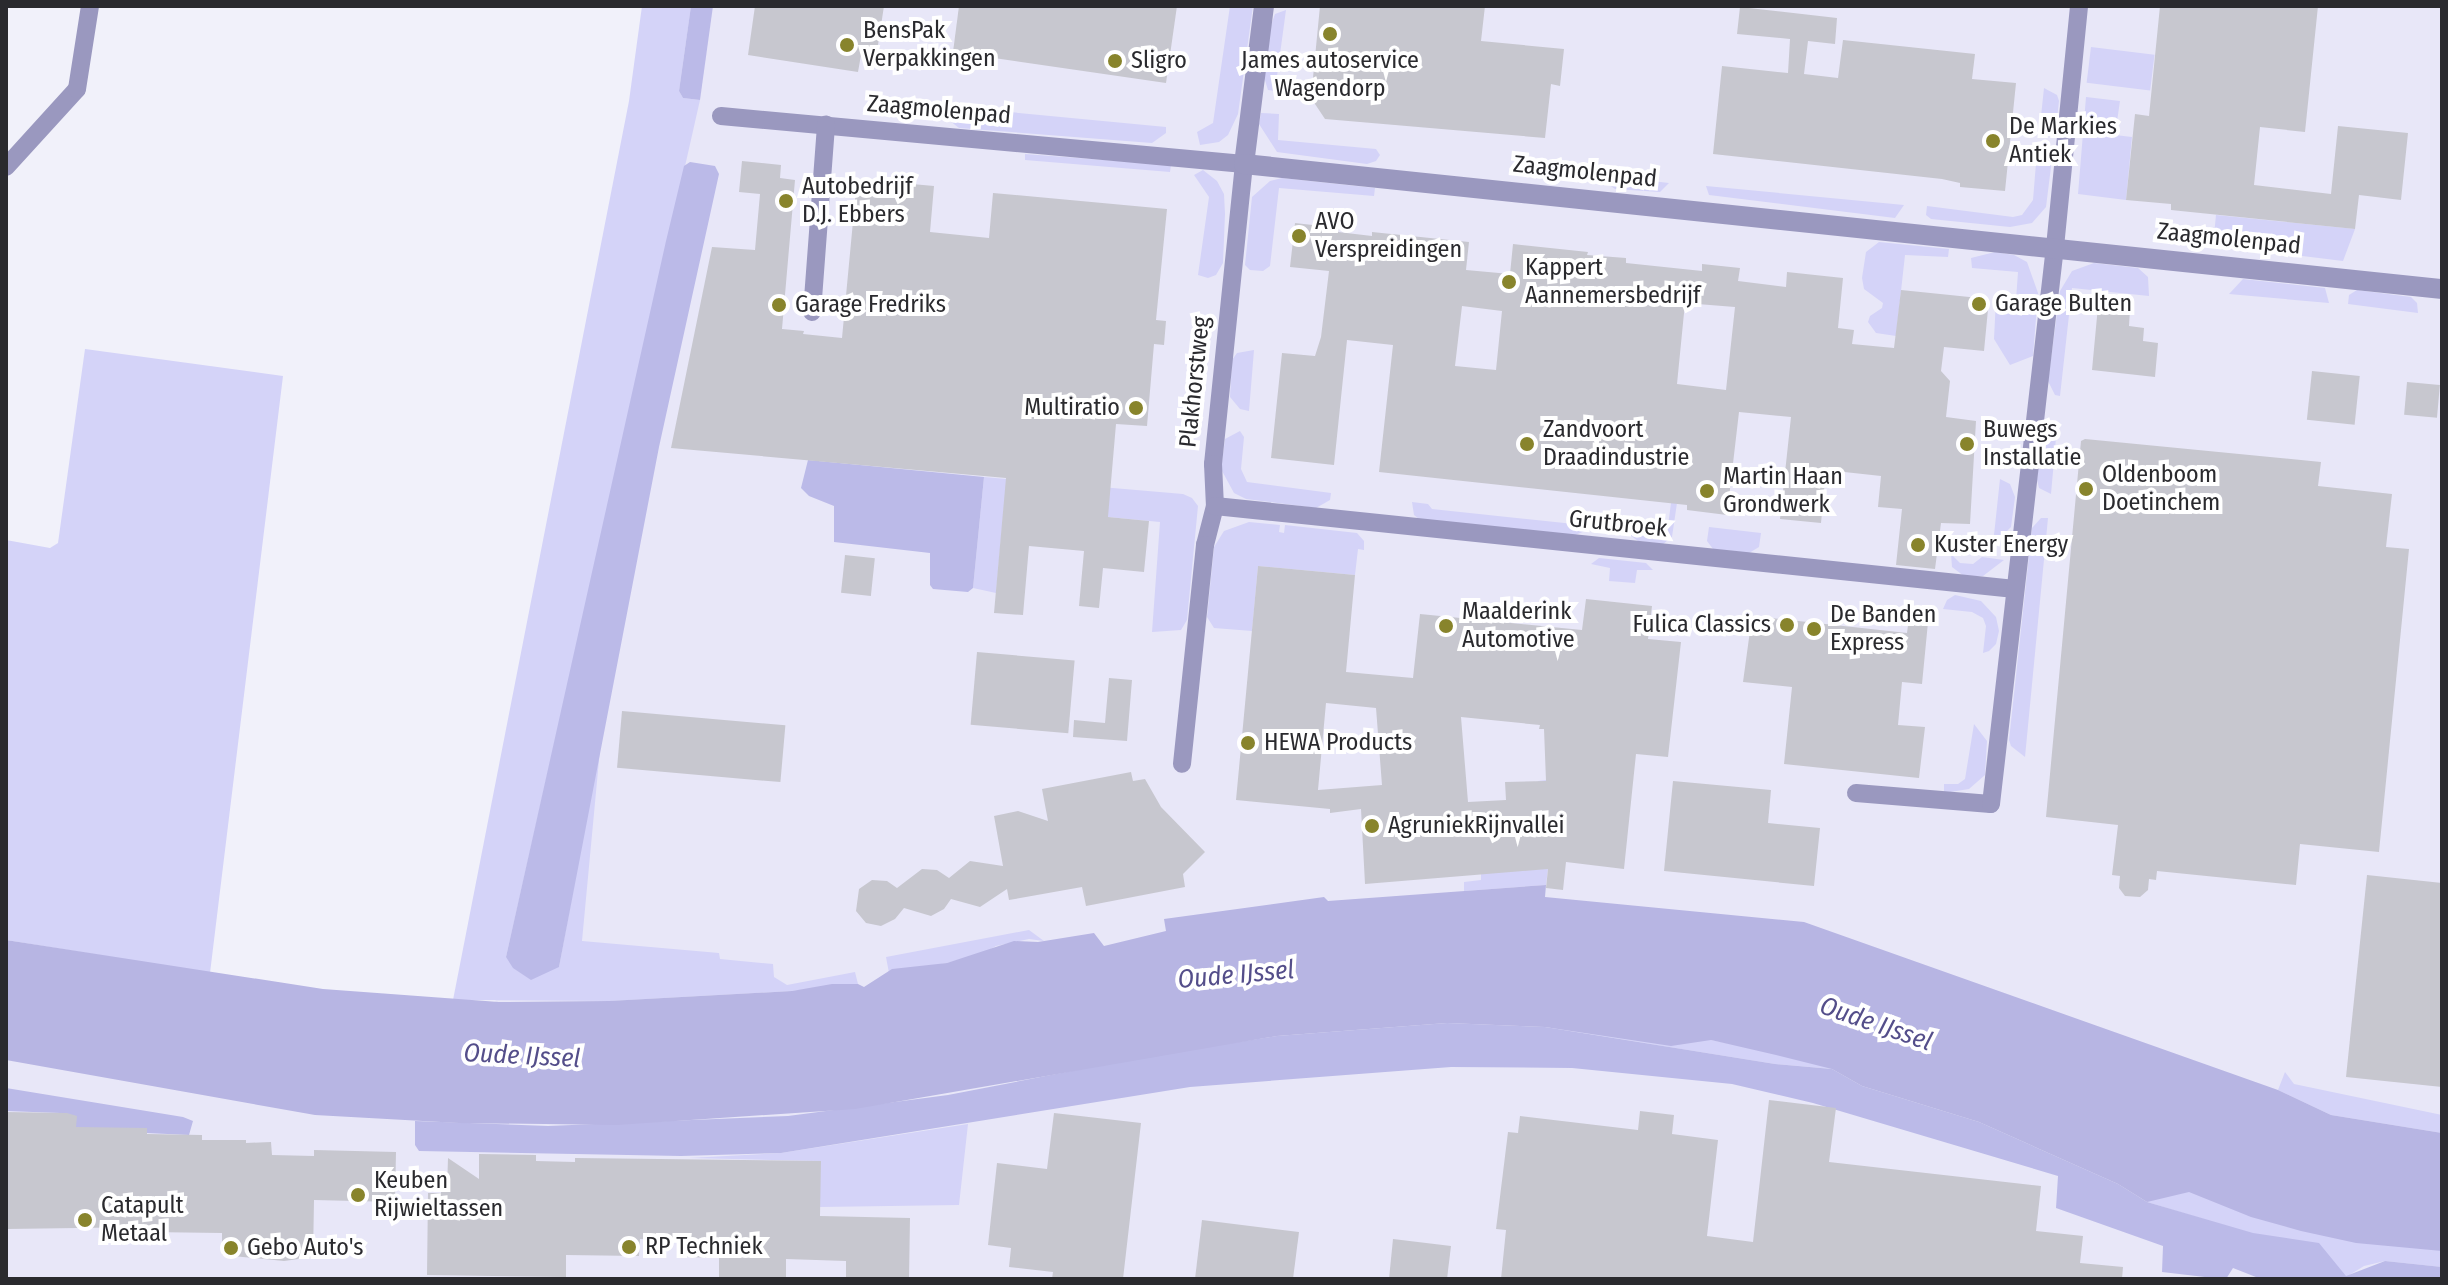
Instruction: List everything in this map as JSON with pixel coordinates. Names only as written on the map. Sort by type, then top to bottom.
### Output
[{"type":"street","points":[[6,167],[77,89],[90,6]]},
{"type":"street","name":"Plakhorstweg","points":[[1182,764],[1205,545],[1215,506],[1213,464],[1264,6]]},
{"type":"street","points":[[1856,793],[1991,804],[2055,247],[2079,6]]},
{"type":"street","name":"Zaagmolenpad","points":[[721,116],[1244,164],[2442,289]]},
{"type":"street","points":[[812,312],[826,125]]},
{"type":"street","name":"Grutbroek","points":[[1215,506],[2015,589]]},
{"type":"shaded area","points":[[642,6],[691,6],[679,91],[683,98],[700,100],[506,957],[559,967],[601,739],[582,941],[719,953],[720,959],[773,964],[774,977],[787,985],[855,972],[858,984],[792,991],[609,1001],[453,1000],[629,101]]},
{"type":"shaded area","points":[[649,6],[2442,6],[2442,1279],[6,1279],[6,1012],[487,1056]]},
{"type":"shaded area","points":[[691,6],[713,6],[700,100],[683,98],[679,91]]},
{"type":"shaded area","points":[[1230,6],[1253,6],[1238,114],[1228,135],[1219,142],[1200,145],[1197,132],[1213,123]]},
{"type":"shaded area","points":[[1286,10],[1275,91],[1268,90],[1264,77],[1271,25],[1275,14]]},
{"type":"shaded area","points":[[2091,47],[2155,55],[2150,91],[2087,83]]},
{"type":"shaded area","points":[[2044,88],[2057,95],[2059,101],[2056,127],[2039,135]]},
{"type":"shaded area","points":[[2086,97],[2120,101],[2115,135],[2132,137],[2126,200],[2078,194]]},
{"type":"shaded area","points":[[946,106],[1166,127],[1166,133],[1152,143],[959,128],[945,117]]},
{"type":"shaded area","points":[[1261,113],[1279,114],[1278,140],[1376,149],[1380,155],[1376,161],[1367,164],[1277,152],[1259,124]]},
{"type":"shaded area","points":[[2037,151],[2050,159],[2051,167],[2046,207],[2032,223],[2010,227],[1931,219],[1926,215],[1927,206],[2013,217],[2022,215],[2033,200]]},
{"type":"shaded area","points":[[1025,154],[1171,165],[1170,172],[1025,160]]},
{"type":"shaded area","points":[[690,162],[715,166],[719,174],[659,447],[559,967],[531,980],[513,968],[506,957],[666,241],[684,166]]},
{"type":"shaded area","points":[[1203,170],[1217,181],[1224,194],[1225,214],[1223,263],[1216,275],[1208,278],[1198,275],[1209,197],[1194,175]]},
{"type":"shaded area","points":[[1608,176],[1669,183],[1660,192],[1615,189],[1608,184]]},
{"type":"shaded area","points":[[1282,178],[1375,188],[1374,196],[1279,188],[1270,266],[1263,271],[1250,270],[1245,265],[1252,197],[1270,181]]},
{"type":"shaded area","points":[[1706,186],[1904,205],[1895,218],[1709,195]]},
{"type":"shaded area","points":[[2216,215],[2355,229],[2343,261],[2213,245]]},
{"type":"shaded area","points":[[1879,242],[1949,249],[1948,257],[1905,255],[1896,336],[1876,333],[1868,322],[1883,303],[1864,289],[1862,278],[1866,252]]},
{"type":"shaded area","points":[[1995,252],[2014,255],[2027,262],[2038,293],[2033,356],[2010,365],[1994,339],[1996,299],[2016,300],[2018,272],[1972,268],[1971,258]]},
{"type":"shaded area","points":[[2094,263],[2138,268],[2148,277],[2149,296],[2072,288],[2060,396],[2055,395],[2048,381],[2060,291],[2072,271]]},
{"type":"shaded area","points":[[2243,279],[2325,288],[2329,303],[2229,294]]},
{"type":"shaded area","points":[[2357,290],[2411,297],[2417,303],[2418,313],[2348,304],[2349,295]]},
{"type":"shaded area","points":[[85,349],[283,376],[210,973],[6,940],[6,540],[50,548],[58,543]]},
{"type":"shaded area","points":[[1254,350],[1249,411],[1240,409],[1230,397],[1232,360],[1237,353]]},
{"type":"shaded area","points":[[1240,431],[1244,437],[1241,469],[1247,482],[1331,493],[1330,500],[1316,508],[1246,499],[1234,493],[1221,469],[1225,439]]},
{"type":"shaded area","points":[[2056,438],[2051,494],[2039,488],[2037,480],[2040,448]]},
{"type":"shaded area","points":[[808,460],[984,477],[973,588],[968,592],[933,589],[930,585],[930,553],[834,542],[834,506],[809,496],[801,488]]},
{"type":"shaded area","points":[[984,477],[1183,494],[1192,498],[1198,506],[1187,620],[1181,630],[1152,632],[1160,522],[1004,507],[996,593],[973,588]]},
{"type":"shaded area","points":[[2000,479],[2010,484],[2015,497],[2011,527],[2003,535],[1994,535]]},
{"type":"shaded area","points":[[1412,502],[1428,504],[1432,509],[1574,524],[1586,520],[1585,531],[1575,535],[1419,519],[1414,515]]},
{"type":"shaded area","points":[[1671,503],[1677,503],[1672,537],[1663,544],[1638,541],[1618,526],[1626,524],[1631,530],[1667,534]]},
{"type":"shaded area","points":[[2041,518],[2048,518],[2025,757],[2011,746],[2009,740],[2032,528]]},
{"type":"shaded area","points":[[1249,522],[1280,525],[1279,532],[1284,533],[1285,525],[1357,533],[1364,541],[1364,550],[1358,549],[1355,575],[1258,566],[1252,631],[1214,628],[1207,617],[1214,547],[1224,531]]},
{"type":"shaded area","points":[[1709,527],[1761,533],[1759,547],[1749,553],[1713,549],[1707,541]]},
{"type":"shaded area","points":[[1951,554],[1960,563],[1973,564],[1982,557],[2004,560],[1983,576],[1964,576],[1952,567]]},
{"type":"shaded area","points":[[1599,558],[1646,563],[1653,570],[1637,570],[1635,583],[1609,581],[1610,568],[1591,564]]},
{"type":"shaded area","points":[[1955,595],[1981,601],[1996,617],[1999,631],[1996,644],[1989,651],[1983,653],[1986,626],[1983,618],[1972,612],[1943,609],[1947,600]]},
{"type":"shaded area","points":[[1974,724],[1987,741],[1985,775],[1969,789],[1944,793],[1944,784],[1958,784],[1965,779]]},
{"type":"shaded area","points":[[1546,780],[1549,861],[1546,885],[1464,891],[1464,882],[1481,880],[1481,873],[1542,869],[1538,781]]},
{"type":"shaded area","points":[[1029,930],[1044,941],[1029,939],[996,946],[984,953],[947,963],[889,973],[886,957]]},
{"type":"shaded area","points":[[1447,1023],[1545,1027],[1775,1064],[1832,1069],[1862,1086],[1979,1122],[2118,1184],[2147,1202],[2253,1233],[2319,1243],[2346,1276],[2385,1261],[2442,1267],[2442,1279],[2261,1279],[2233,1268],[2226,1279],[2162,1272],[2163,1246],[2056,1208],[2058,1176],[1813,1103],[1732,1084],[1572,1068],[1451,1067],[1190,1087],[781,1153],[681,1156],[419,1151],[415,1145],[415,1121],[548,1126],[788,1116],[948,1095],[1154,1055],[1277,1036]]},
{"type":"shaded area","points":[[1545,1027],[1711,1040],[1879,1073],[1775,1064]]},
{"type":"shaded area","points":[[2285,1072],[2294,1084],[2442,1115],[2442,1133],[2331,1115],[2278,1090]]},
{"type":"shaded area","points":[[6,1088],[193,1121],[189,1135],[61,1129],[60,1113],[6,1111]]},
{"type":"shaded area","points":[[968,1124],[959,1205],[820,1207],[820,1161],[689,1158],[781,1153]]},
{"type":"shaded area","points":[[2159,1182],[2442,1244],[2442,1267],[2385,1261],[2364,1266],[2346,1277],[2253,1234],[2147,1202]]},
{"type":"water","name":"Oude IJssel","points":[[1546,885],[1545,897],[1804,922],[2278,1090],[2331,1115],[2442,1133],[2442,1251],[2356,1243],[2301,1231],[2251,1217],[2189,1192],[2147,1202],[2118,1184],[1979,1122],[1862,1086],[1832,1069],[1711,1040],[1671,1046],[1545,1027],[1447,1023],[1277,1036],[855,1109],[617,1125],[459,1123],[315,1115],[6,1060],[6,940],[323,989],[499,1002],[609,1001],[792,991],[832,984],[858,984],[864,987],[892,969],[947,963],[1014,941],[1038,942],[1094,933],[1104,946],[1166,931],[1164,919],[1324,897],[1328,901]]},
{"type":"building","points":[[755,6],[884,6],[876,58],[861,55],[858,72],[748,55]]},
{"type":"building","points":[[959,6],[1177,6],[1166,83],[953,52]]},
{"type":"building","points":[[1320,6],[1485,6],[1481,41],[1564,49],[1560,86],[1551,84],[1545,138],[1325,119],[1311,98]]},
{"type":"building","points":[[2160,6],[2318,6],[2305,132],[2260,127],[2254,185],[2331,194],[2338,126],[2408,133],[2401,200],[2359,195],[2355,229],[2171,210],[2171,204],[2126,200],[2135,114],[2149,116]]},
{"type":"building","points":[[1740,7],[1837,18],[1835,44],[1808,41],[1804,74],[1838,78],[1843,40],[1975,54],[1972,79],[2016,83],[2005,191],[1960,187],[1960,183],[1942,179],[1713,154],[1722,66],[1788,73],[1790,39],[1737,34]]},
{"type":"building","points":[[742,161],[781,165],[780,178],[795,180],[782,329],[804,331],[803,334],[842,338],[857,179],[934,186],[930,232],[989,238],[993,193],[1167,209],[1156,320],[1166,321],[1164,345],[1154,344],[1147,426],[1116,424],[1108,517],[1149,521],[1144,572],[1103,568],[1099,608],[1079,606],[1084,551],[1029,546],[1023,615],[994,613],[1006,478],[671,448],[712,247],[755,250],[760,194],[739,192]]},
{"type":"building","points":[[1295,223],[1372,236],[1372,232],[1469,242],[1466,270],[1510,274],[1513,244],[1626,258],[1626,263],[1702,271],[1702,264],[1740,268],[1738,281],[1786,287],[1787,272],[1843,278],[1838,328],[1854,330],[1852,344],[1894,348],[1901,290],[1989,299],[1984,351],[1944,347],[1941,371],[1950,381],[1946,417],[1976,421],[1970,524],[1941,523],[1935,569],[1896,565],[1902,509],[1878,507],[1881,476],[1826,470],[1821,523],[1780,519],[1791,417],[1739,412],[1727,515],[1687,510],[1687,505],[1379,472],[1393,345],[1347,340],[1334,465],[1271,458],[1282,353],[1315,356],[1321,337],[1329,271],[1290,267]],"holes":[[[1685,303],[1735,307],[1726,390],[1677,384]],[[1462,306],[1502,311],[1496,370],[1455,366]]]},
{"type":"building","points":[[2098,306],[2130,309],[2129,326],[2144,328],[2143,341],[2158,343],[2155,377],[2092,370]]},
{"type":"building","points":[[2312,371],[2360,376],[2355,425],[2307,420]]},
{"type":"building","points":[[2407,382],[2440,385],[2437,418],[2404,415]]},
{"type":"building","points":[[2081,441],[2321,462],[2318,486],[2392,494],[2386,547],[2409,549],[2379,852],[2300,844],[2296,885],[2157,871],[2156,880],[2149,879],[2148,890],[2140,897],[2125,896],[2119,888],[2120,876],[2112,875],[2118,825],[2046,817]]},
{"type":"building","points":[[845,555],[875,558],[871,596],[841,593]]},
{"type":"building","points":[[1258,566],[1355,575],[1346,672],[1413,678],[1420,614],[1582,630],[1586,599],[1652,606],[1648,639],[1681,642],[1668,757],[1636,754],[1624,869],[1566,862],[1563,890],[1546,888],[1548,869],[1365,884],[1361,809],[1330,813],[1330,809],[1236,800]],"holes":[[[1326,703],[1376,708],[1382,785],[1318,790]],[[1461,717],[1540,725],[1539,729],[1544,729],[1546,781],[1505,782],[1506,800],[1468,802]]]},
{"type":"building","points":[[1910,610],[1929,612],[1922,684],[1902,682],[1898,725],[1925,727],[1919,778],[1784,764],[1792,687],[1743,682],[1752,616],[1907,633]]},
{"type":"building","points":[[977,652],[1075,661],[1068,733],[971,725]]},
{"type":"building","points":[[1109,678],[1132,680],[1127,741],[1073,737],[1074,720],[1105,723]]},
{"type":"building","points":[[622,711],[785,725],[780,782],[617,768]]},
{"type":"building","points":[[1131,772],[1133,781],[1145,779],[1161,807],[1205,852],[1183,874],[1185,887],[1086,906],[1082,887],[1009,900],[1007,889],[980,907],[951,899],[944,909],[931,916],[904,908],[895,919],[881,926],[866,923],[856,911],[859,889],[872,880],[887,881],[897,888],[922,869],[937,870],[949,878],[970,861],[1003,866],[994,816],[1018,811],[1048,821],[1042,789]]},
{"type":"building","points":[[1673,781],[1771,790],[1768,823],[1820,828],[1814,886],[1664,871]]},
{"type":"building","points":[[2367,875],[2442,883],[2442,1087],[2346,1077]]},
{"type":"building","points":[[1769,1100],[1836,1108],[1829,1162],[2041,1186],[2036,1231],[2083,1236],[2080,1263],[2123,1267],[2122,1279],[1501,1279],[1506,1230],[1496,1229],[1508,1132],[1518,1133],[1520,1116],[1638,1130],[1640,1111],[1674,1115],[1672,1134],[1718,1140],[1707,1236],[1753,1242]]},
{"type":"building","points":[[6,1112],[67,1113],[77,1116],[76,1127],[147,1128],[147,1134],[202,1135],[202,1140],[246,1140],[246,1143],[271,1142],[272,1155],[314,1156],[314,1150],[396,1152],[395,1202],[314,1200],[313,1257],[284,1261],[222,1255],[222,1233],[148,1232],[148,1227],[7,1229]]},
{"type":"building","points":[[1054,1113],[1141,1123],[1123,1279],[1052,1279],[1053,1272],[1009,1267],[1011,1248],[988,1245],[997,1163],[1047,1169]]},
{"type":"building","points":[[479,1154],[536,1155],[536,1161],[575,1162],[575,1158],[821,1161],[820,1216],[910,1218],[909,1279],[846,1279],[846,1261],[786,1259],[786,1279],[719,1279],[719,1258],[687,1257],[687,1240],[640,1239],[639,1256],[566,1255],[566,1277],[427,1275],[428,1193],[441,1193],[441,1189],[447,1189],[448,1158],[479,1179]]},
{"type":"building","points":[[1202,1220],[1299,1232],[1293,1279],[1195,1279]]},
{"type":"building","points":[[1393,1239],[1451,1246],[1447,1279],[1389,1279]]},
{"type":"place","name":"James autoservice Wagendorp","points":[[1330,34]]},
{"type":"place","name":"BensPak Verpakkingen","points":[[847,45]]},
{"type":"place","name":"Sligro","points":[[1115,61]]},
{"type":"place","name":"De Markies Antiek","points":[[1993,141]]},
{"type":"place","name":"Autobedrijf D.J. Ebbers","points":[[786,201]]},
{"type":"place","name":"AVO Verspreidingen","points":[[1299,236]]},
{"type":"place","name":"Kappert Aannemersbedrijf","points":[[1509,282]]},
{"type":"place","name":"Garage Bulten","points":[[1979,304]]},
{"type":"place","name":"Garage Fredriks","points":[[779,305]]},
{"type":"place","name":"Multiratio","points":[[1136,408]]},
{"type":"place","name":"Zandvoort Draadindustrie","points":[[1527,444]]},
{"type":"place","name":"Buwegs Installatie","points":[[1967,444]]},
{"type":"place","name":"Oldenboom Doetinchem","points":[[2086,489]]},
{"type":"place","name":"Martin Haan Grondwerk","points":[[1707,491]]},
{"type":"place","name":"Kuster Energy","points":[[1918,545]]},
{"type":"place","name":"Fulica Classics","points":[[1787,625]]},
{"type":"place","name":"Maalderink Automotive","points":[[1446,626]]},
{"type":"place","name":"De Banden Express","points":[[1814,629]]},
{"type":"place","name":"HEWA Products","points":[[1248,743]]},
{"type":"place","name":"AgruniekRijnvallei","points":[[1372,826]]},
{"type":"place","name":"Keuben Rijwieltassen","points":[[358,1195]]},
{"type":"place","name":"Catapult Metaal","points":[[85,1220]]},
{"type":"place","name":"RP Techniek","points":[[629,1247]]},
{"type":"place","name":"Gebo Auto's","points":[[231,1248]]}]
